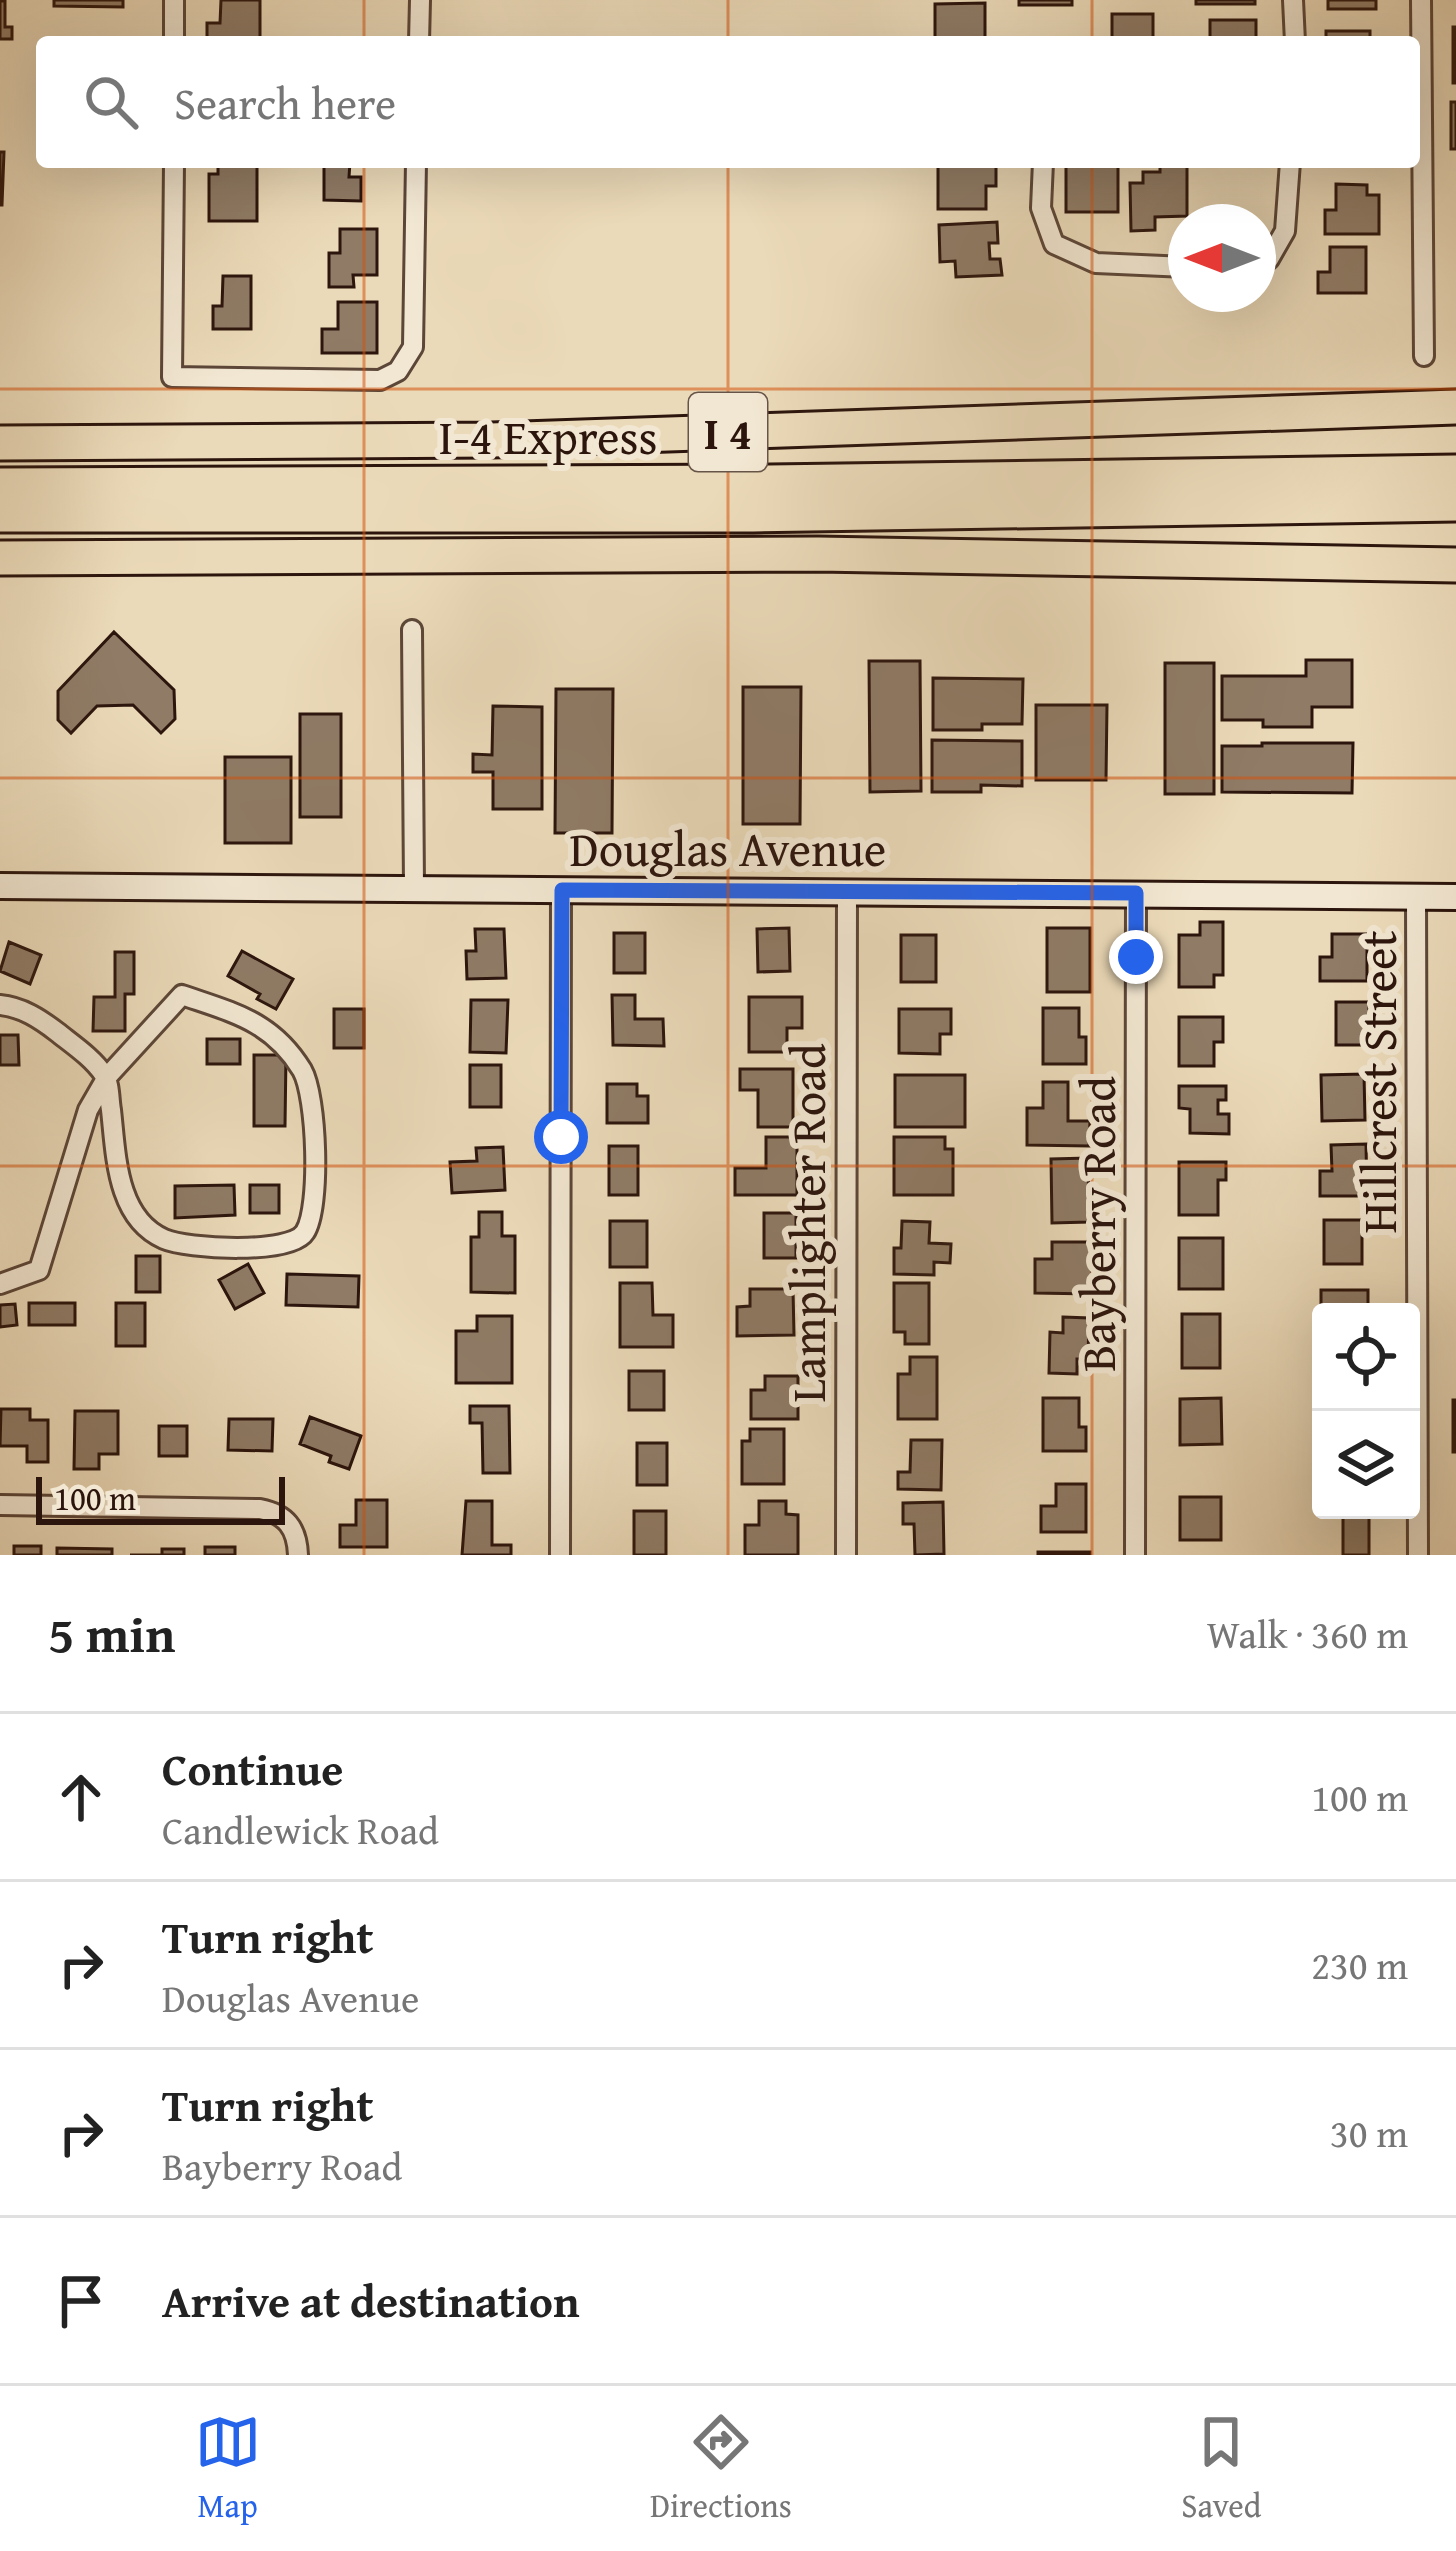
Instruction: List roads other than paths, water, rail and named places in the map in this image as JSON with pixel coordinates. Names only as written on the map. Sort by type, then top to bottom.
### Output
[{"type":"highway","name":"I 4","points":[[0,443],[492,440],[1456,407]]},
{"type":"highway","name":"I-4 Express","points":[[0,485],[1456,472]]},
{"type":"highway","name":"I-4 Express","points":[[0,515],[753,515],[1456,504]]},
{"type":"highway","points":[[0,558],[818,554],[1456,565]]},
{"type":"main road","name":"Douglas Avenue","points":[[0,886],[1456,897]]},
{"type":"street","points":[[174,0],[174,36]]},
{"type":"street","points":[[419,36],[420,0]]},
{"type":"street","points":[[1293,0],[1295,36]]},
{"type":"street","points":[[1421,0],[1424,356]]},
{"type":"street","points":[[173,168],[172,377],[380,380],[398,371],[413,347],[416,168]]},
{"type":"street","points":[[1043,168],[1041,208],[1054,244],[1096,263],[1168,266]]},
{"type":"street","points":[[1276,247],[1285,231],[1290,168]]},
{"type":"street","points":[[412,630],[414,887]]},
{"type":"street","points":[[560,1555],[562,890]]},
{"type":"street","name":"Lamplighter Road","points":[[846,1555],[847,891]]},
{"type":"street","name":"Bayberry Road","points":[[1136,893],[1136,1555]]},
{"type":"street","name":"Hillcrest Street","points":[[1417,897],[1418,1555]]},
{"type":"street","points":[[0,1005],[36,1016],[106,1077],[119,1180],[136,1216],[160,1238],[187,1246],[256,1246],[288,1244],[304,1235],[310,1214],[314,1144],[307,1080],[287,1047],[255,1021],[182,995],[106,1077],[88,1110],[39,1270],[0,1284]]},
{"type":"street","points":[[0,1505],[260,1509],[279,1513],[293,1527],[298,1555]]}]
